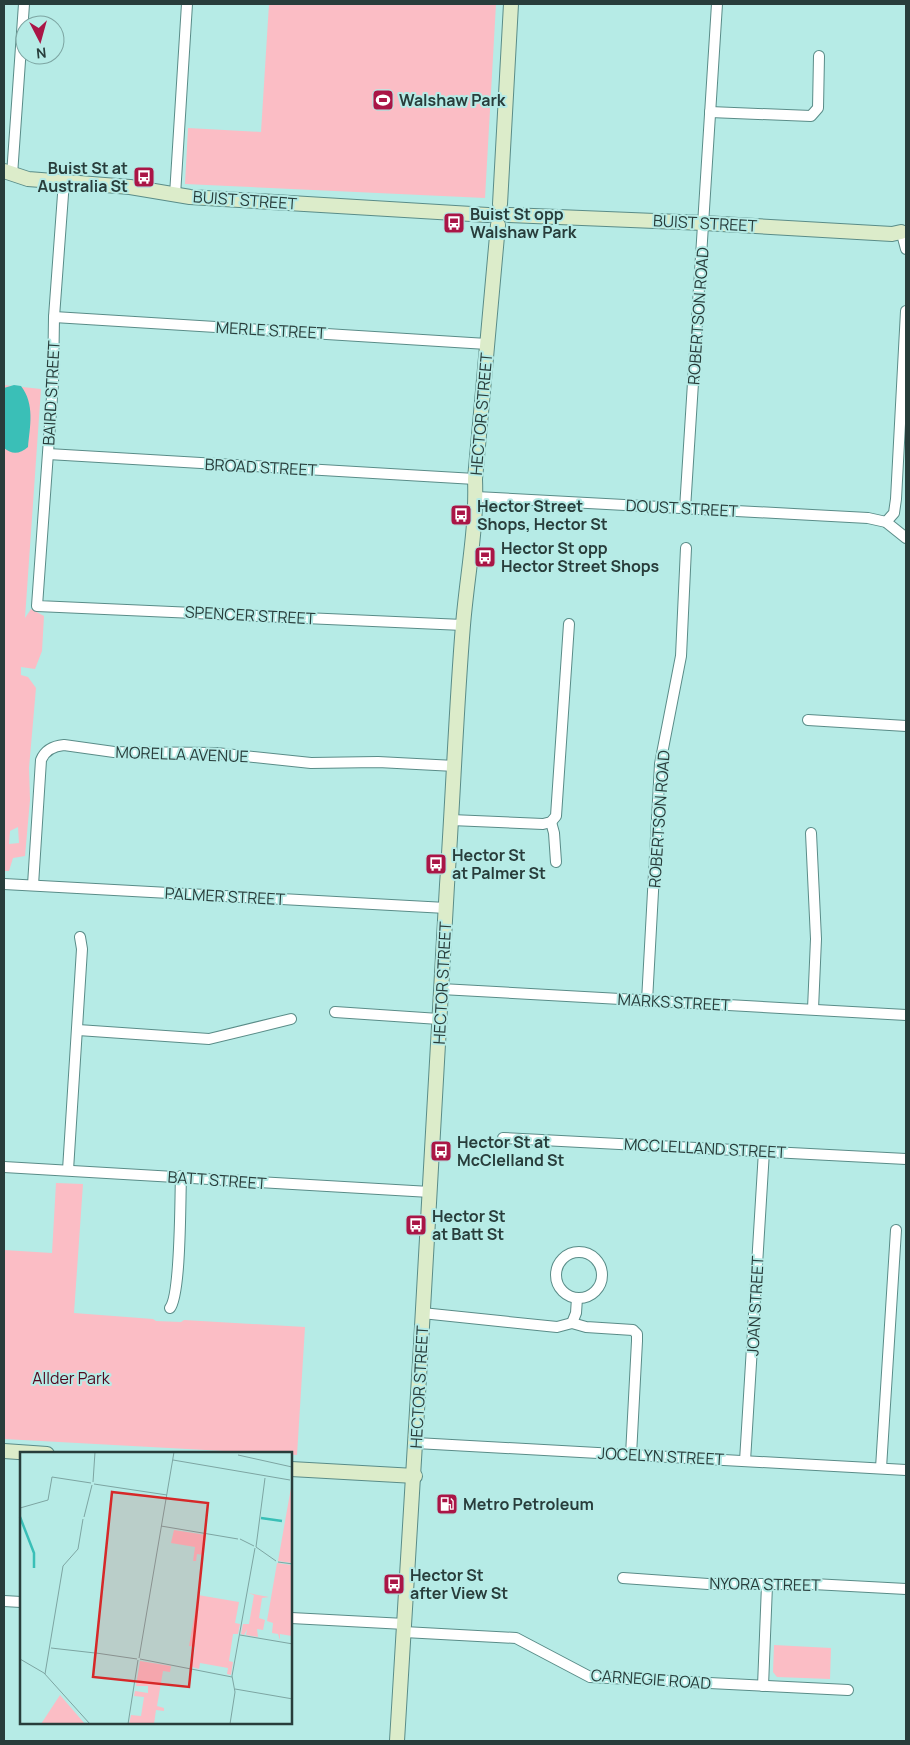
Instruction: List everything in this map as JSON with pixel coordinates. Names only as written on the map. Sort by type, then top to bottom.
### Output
[{"type":"main road","points":[[504,210],[490,208],[488,215],[492,223],[498,225],[504,223],[511,4]]},
{"type":"main road","name":"BUIST STREET","points":[[8,173],[28,179],[130,187],[175,194],[488,215]]},
{"type":"main road","name":"BUIST STREET","points":[[504,210],[892,234],[904,232]]},
{"type":"main road","name":"HECTOR STREET","points":[[397,1741],[415,1476],[422,1313],[463,625],[476,497],[475,479],[498,225]]},
{"type":"main road","points":[[4,1451],[20,1452]]},
{"type":"main road","points":[[292,1469],[415,1476]]},
{"type":"street","points":[[8,173],[24,4]]},
{"type":"street","points":[[175,194],[187,4]]},
{"type":"street","name":"ROBERTSON ROAD","points":[[685,509],[717,4]]},
{"type":"street","points":[[710,112],[811,116],[818,108],[819,56]]},
{"type":"street","name":"BAIRD STREET","points":[[37,606],[53,383],[54,317],[64,181]]},
{"type":"street","points":[[904,232],[906,249]]},
{"type":"street","points":[[906,311],[904,420],[894,513],[886,522],[906,538]]},
{"type":"street","name":"MERLE STREET","points":[[54,317],[487,344]]},
{"type":"street","name":"BROAD STREET","points":[[48,454],[475,479]]},
{"type":"street","name":"DOUST STREET","points":[[476,497],[868,518],[886,522]]},
{"type":"street","name":"ROBERTSON ROAD","points":[[647,1001],[660,764],[681,656],[686,548]]},
{"type":"street","name":"SPENCER STREET","points":[[37,606],[463,625]]},
{"type":"street","points":[[451,820],[543,824],[551,822],[557,812],[569,624]]},
{"type":"street","points":[[808,720],[906,726]]},
{"type":"street","name":"MORELLA AVENUE","points":[[33,885],[41,760],[46,751],[54,747],[64,745],[129,753],[216,753],[311,763],[378,762],[455,766]]},
{"type":"street","points":[[551,822],[554,833],[556,862]]},
{"type":"street","points":[[811,833],[816,938],[813,1010]]},
{"type":"street","name":"PALMER STREET","points":[[4,884],[446,908]]},
{"type":"street","points":[[68,1170],[78,1030],[82,950],[80,937]]},
{"type":"street","name":"MARKS STREET","points":[[441,989],[906,1015]]},
{"type":"street","points":[[335,1012],[439,1019]]},
{"type":"street","points":[[78,1030],[208,1039],[291,1019]]},
{"type":"street","name":"MCCLELLAND STREET","points":[[504,1138],[906,1159]]},
{"type":"street","name":"JOAN STREET","points":[[745,1461],[764,1151]]},
{"type":"street","name":"BATT STREET","points":[[4,1167],[430,1192]]},
{"type":"street","points":[[170,1308],[174,1302],[177,1274],[181,1176]]},
{"type":"street","points":[[881,1468],[896,1230]]},
{"type":"street","points":[[580,1251],[590,1254],[598,1261],[602,1276],[596,1290],[588,1296],[577,1298],[563,1292],[557,1284],[555,1273],[561,1259],[570,1253],[580,1251]]},
{"type":"street","points":[[572,1324],[576,1313],[577,1298]]},
{"type":"street","points":[[422,1313],[557,1327],[572,1324],[586,1327],[630,1329],[637,1334],[631,1455]]},
{"type":"street","name":"JOCELYN STREET","points":[[416,1443],[906,1470]]},
{"type":"street","name":"NYORA STREET","points":[[623,1578],[708,1584],[813,1584],[906,1589]]},
{"type":"street","points":[[763,1686],[766,1585]]},
{"type":"street","points":[[4,1601],[20,1602]]},
{"type":"street","name":"CARNEGIE ROAD","points":[[292,1618],[516,1638],[590,1677],[848,1690]]},
{"type":"green space","points":[[269,4],[496,4],[485,198],[185,184],[188,128],[261,132]]},
{"type":"green space","points":[[4,385],[41,389],[25,618],[31,609],[44,616],[42,651],[35,669],[21,667],[21,675],[28,677],[36,688],[29,768],[30,800],[25,856],[13,858],[9,871],[4,871]],"holes":[[[18,827],[19,843],[9,844],[10,831]]]},
{"type":"green space","name":"Allder Park","points":[[56,1183],[83,1184],[74,1313],[153,1319],[156,1321],[181,1322],[184,1320],[305,1327],[297,1455],[292,1455],[292,1452],[242,1452],[4,1439],[4,1250],[52,1253]]},
{"type":"green space","points":[[774,1645],[831,1648],[830,1679],[777,1677],[773,1672]]},
{"type":"water","points":[[14,385],[21,386],[25,393],[31,415],[28,447],[16,453],[4,448],[4,388]]},
{"type":"place","name":"Walshaw Park","points":[[383,100]]},
{"type":"place","name":"Buist St at Australia St","points":[[144,177]]},
{"type":"place","name":"Buist St opp Walshaw Park","points":[[454,223]]},
{"type":"place","name":"Hector Street Shops, Hector St","points":[[461,515]]},
{"type":"place","name":"Hector St opp Hector Street Shops","points":[[485,557]]},
{"type":"place","name":"Hector St at Palmer St","points":[[436,864]]},
{"type":"place","name":"Hector St at McClelland St","points":[[441,1151]]},
{"type":"place","name":"Hector St at Batt St","points":[[416,1225]]},
{"type":"place","name":"Metro Petroleum","points":[[447,1504]]},
{"type":"place","name":"Hector St after View St","points":[[394,1584]]}]
